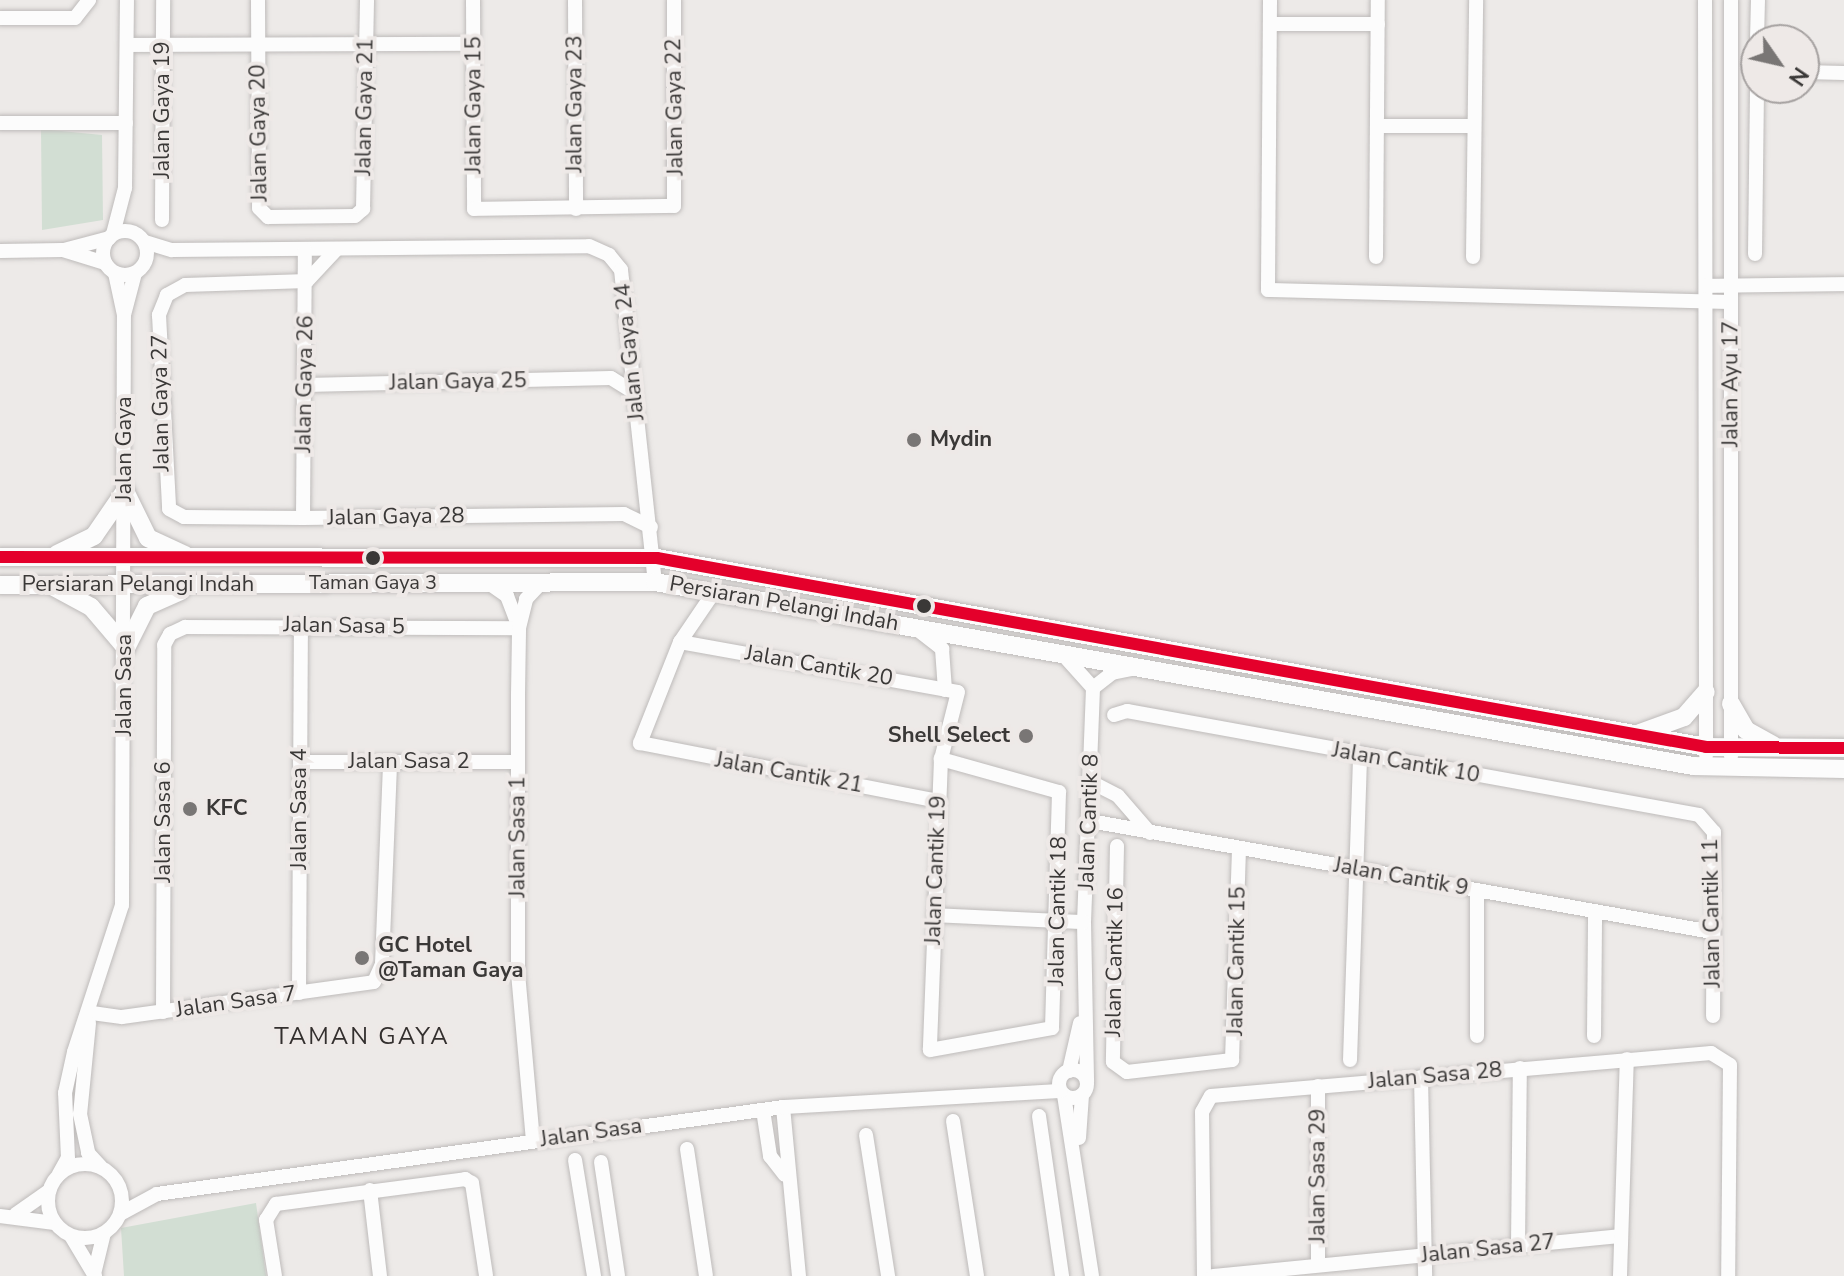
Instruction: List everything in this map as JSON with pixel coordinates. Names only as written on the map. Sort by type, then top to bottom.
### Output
[{"type":"main road","points":[[43,559],[94,536],[125,491],[148,538],[195,558]]},
{"type":"main road","name":"Persiaran Pelangi Indah","points":[[0,557],[657,558],[1706,747],[1844,748]]},
{"type":"main road","name":"Persiaran Pelangi Indah","points":[[0,585],[539,585],[655,582],[1151,666],[1706,768],[1844,769]]},
{"type":"main road","points":[[47,584],[91,607],[126,648]]},
{"type":"main road","points":[[126,648],[134,624],[161,595],[203,586]]},
{"type":"main road","points":[[1640,733],[1684,717],[1706,692]]},
{"type":"main road","points":[[1731,704],[1746,730],[1778,748]]},
{"type":"street","points":[[110,268],[111,236],[125,188],[127,0]]},
{"type":"street","name":"Jalan Gaya 19","points":[[162,220],[163,0]]},
{"type":"street","name":"Jalan Gaya 20","points":[[258,0],[260,212],[359,214]]},
{"type":"street","name":"Jalan Gaya 21","points":[[359,214],[367,0]]},
{"type":"street","name":"Jalan Gaya 15","points":[[473,0],[474,209]]},
{"type":"street","name":"Jalan Gaya 23","points":[[575,0],[576,209]]},
{"type":"street","name":"Jalan Gaya 22","points":[[474,209],[576,209],[676,203],[674,0]]},
{"type":"street","points":[[1270,0],[1268,290],[1731,302]]},
{"type":"street","points":[[1376,257],[1378,0]]},
{"type":"street","points":[[1473,257],[1476,0]]},
{"type":"street","name":"Jalan Ayu 17","points":[[1705,0],[1706,768]]},
{"type":"street","name":"Jalan Ayu 17","points":[[1731,0],[1731,769]]},
{"type":"street","points":[[1757,24],[1758,0]]},
{"type":"street","points":[[0,18],[75,18],[87,6]]},
{"type":"street","points":[[1270,24],[1378,24]]},
{"type":"street","points":[[127,45],[473,44]]},
{"type":"street","points":[[1820,72],[1844,73]]},
{"type":"street","points":[[1755,254],[1757,104]]},
{"type":"street","points":[[0,123],[126,123]]},
{"type":"street","points":[[1377,126],[1474,126]]},
{"type":"street","points":[[125,188],[141,238]]},
{"type":"street","name":"Jalan Gaya 24","points":[[63,250],[111,236],[141,238],[172,250],[589,246],[621,270],[633,392],[657,558],[655,582]]},
{"type":"street","name":"Jalan Gaya","points":[[124,315],[140,268],[141,238]]},
{"type":"street","points":[[307,281],[337,249]]},
{"type":"street","points":[[0,251],[63,250],[110,268],[140,268]]},
{"type":"street","name":"Jalan Gaya 24","points":[[140,268],[172,250]]},
{"type":"street","name":"Jalan Gaya 26","points":[[303,518],[305,250]]},
{"type":"street","name":"Jalan Gaya","points":[[110,268],[124,315],[126,583]]},
{"type":"street","name":"Jalan Gaya 27","points":[[169,509],[159,315],[167,295],[185,285],[307,281]]},
{"type":"street","points":[[1706,286],[1844,284]]},
{"type":"street","points":[[630,365],[611,378],[633,392]]},
{"type":"street","name":"Jalan Gaya 25","points":[[305,385],[611,378]]},
{"type":"street","points":[[624,514],[647,499]]},
{"type":"street","name":"Jalan Gaya 28","points":[[169,509],[184,517],[624,514],[651,527]]},
{"type":"street","name":"Jalan Sasa","points":[[59,1174],[68,1158],[65,1093],[122,905],[126,583]]},
{"type":"street","name":"Jalan Sasa 1","points":[[490,584],[507,596],[519,628]]},
{"type":"street","name":"Jalan Sasa 1","points":[[533,1141],[518,973],[519,628],[526,599],[539,585]]},
{"type":"street","points":[[680,642],[714,592]]},
{"type":"street","name":"Jalan Sasa 5","points":[[170,634],[185,627],[301,625],[519,628]]},
{"type":"street","name":"Jalan Sasa 4","points":[[299,993],[301,625]]},
{"type":"street","name":"Jalan Cantik 19","points":[[914,627],[942,649],[951,691],[938,801],[930,1050]]},
{"type":"street","name":"Jalan Sasa 6","points":[[163,1012],[164,645],[170,634]]},
{"type":"street","name":"Jalan Cantik 20","points":[[680,642],[951,691]]},
{"type":"street","name":"Jalan Cantik 21","points":[[680,642],[640,743],[938,801]]},
{"type":"street","points":[[1052,650],[1081,667],[1093,688],[1112,673],[1151,666]]},
{"type":"street","name":"Jalan Cantik 8","points":[[1084,1003],[1093,688]]},
{"type":"street","name":"Jalan Cantik 10","points":[[1114,715],[1127,711],[1699,815]]},
{"type":"street","points":[[1350,1060],[1360,755]]},
{"type":"street","name":"Jalan Cantik 18","points":[[930,1050],[1052,1028],[1058,922],[1059,792],[941,759]]},
{"type":"street","name":"Jalan Sasa 2","points":[[300,762],[518,762]]},
{"type":"street","name":"Jalan Sasa 7","points":[[90,1018],[163,1012],[299,993],[378,978],[390,762]]},
{"type":"street","points":[[1091,782],[1118,796],[1150,833]]},
{"type":"street","name":"Jalan Cantik 11","points":[[1699,815],[1714,832],[1713,1016]]},
{"type":"street","name":"Jalan Cantik 9","points":[[1090,821],[1595,914],[1712,932]]},
{"type":"street","name":"Jalan Cantik 16","points":[[1117,846],[1113,1062],[1127,1072],[1174,1068]]},
{"type":"street","name":"Jalan Cantik 15","points":[[1174,1068],[1226,1064],[1235,1054],[1239,849]]},
{"type":"street","points":[[1477,890],[1477,1036]]},
{"type":"street","points":[[1594,1036],[1595,914]]},
{"type":"street","points":[[934,915],[1084,922]]},
{"type":"street","points":[[1084,1003],[1064,1084],[1078,1154],[1092,1276]]},
{"type":"street","points":[[1078,1154],[1085,1089],[1084,1003]]},
{"type":"street","name":"Jalan Sasa","points":[[90,1018],[80,1114],[88,1153],[100,1166]]},
{"type":"street","name":"Jalan Sasa 28","points":[[1204,1276],[1205,1100],[1318,1086],[1627,1059],[1726,1057],[1728,1276]]},
{"type":"street","points":[[1620,1276],[1627,1059]]},
{"type":"street","points":[[1518,1246],[1520,1068]]},
{"type":"street","points":[[1421,1077],[1421,1255],[1425,1276]]},
{"type":"street","points":[[1064,1084],[1085,1089]]},
{"type":"street","name":"Jalan Sasa","points":[[120,1214],[157,1194],[783,1107],[1064,1084],[1085,1089]]},
{"type":"street","name":"Jalan Sasa 29","points":[[1318,1086],[1318,1265]]},
{"type":"street","points":[[783,1107],[785,1175],[799,1276]]},
{"type":"street","points":[[763,1110],[770,1156],[785,1175]]},
{"type":"street","points":[[1039,1116],[1062,1276]]},
{"type":"street","points":[[953,1121],[977,1276]]},
{"type":"street","points":[[866,1135],[888,1276]]},
{"type":"street","points":[[687,1149],[706,1276]]},
{"type":"street","points":[[575,1160],[594,1276]]},
{"type":"street","points":[[601,1162],[618,1276]]},
{"type":"street","points":[[16,1214],[49,1191],[59,1174],[85,1163],[100,1166],[116,1180],[120,1214],[104,1233],[94,1275]]},
{"type":"street","name":"Jalan Sasa","points":[[116,1180],[157,1194]]},
{"type":"street","points":[[275,1276],[267,1209],[370,1190],[472,1183],[486,1276]]},
{"type":"street","points":[[370,1190],[380,1276]]},
{"type":"street","points":[[49,1191],[55,1223]]},
{"type":"street","points":[[0,1216],[16,1214],[55,1223],[70,1235],[94,1275]]},
{"type":"street","points":[[70,1235],[104,1233]]},
{"type":"street","name":"Jalan Sasa 27","points":[[1213,1276],[1620,1236]]},
{"type":"shaded area","points":[[41,129],[102,135],[103,220],[42,230]]},
{"type":"shaded area","points":[[256,1203],[266,1276],[124,1276],[121,1228]]},
{"type":"transit line","points":[[0,557],[657,558],[1706,747],[1844,748]]},
{"type":"place","name":"Mydin","points":[[914,440]]},
{"type":"place","name":"Taman Gaya 3","points":[[373,558]]},
{"type":"place","name":"Shell Select","points":[[1026,736]]},
{"type":"place","name":"KFC","points":[[190,809]]},
{"type":"place","name":"GC Hotel @Taman Gaya","points":[[362,958]]},
{"type":"district","name":"TAMAN GAYA","points":[[362,1037]]}]
